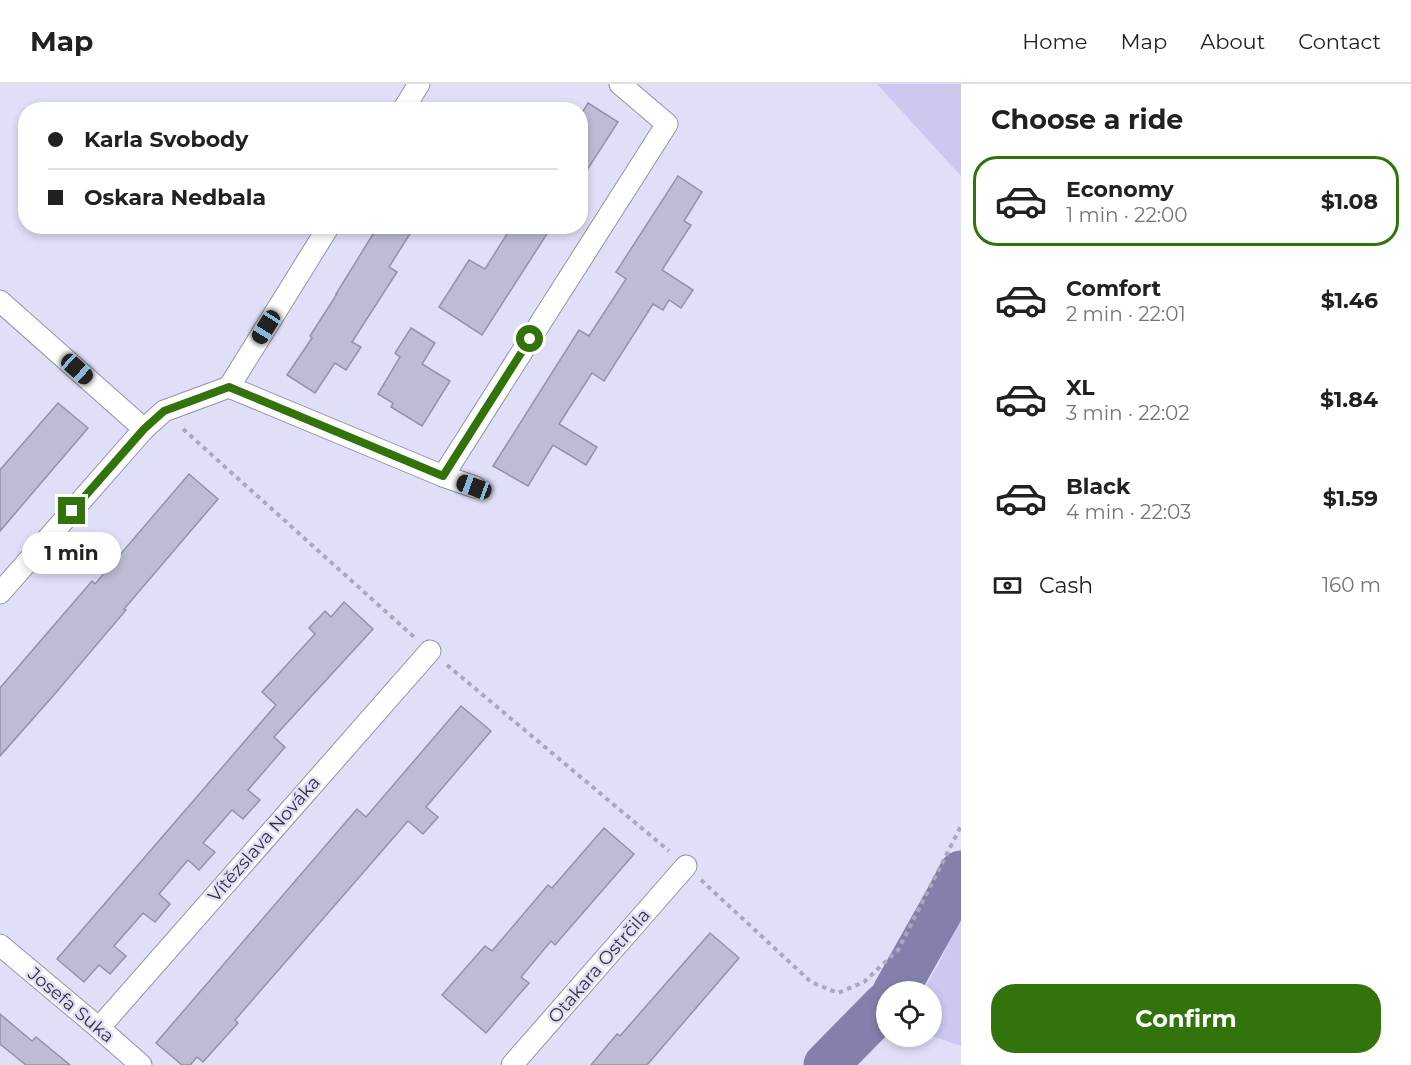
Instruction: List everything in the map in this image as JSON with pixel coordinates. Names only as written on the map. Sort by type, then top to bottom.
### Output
[{"type":"street","points":[[408,102],[419,84]]},
{"type":"street","points":[[443,476],[667,124],[620,84]]},
{"type":"street","points":[[0,593],[144,429],[164,411],[229,387],[324,234]]},
{"type":"street","points":[[0,301],[144,429]]},
{"type":"street","points":[[229,387],[474,487]]},
{"type":"street","name":"Vítězslava Nováka","points":[[99,1028],[430,651]]},
{"type":"street","name":"Otakara Ostrčila","points":[[512,1065],[686,866]]},
{"type":"street","name":"Josefa Suka","points":[[0,945],[141,1065]]},
{"type":"path","points":[[164,411],[430,651],[686,866],[811,982],[838,993],[864,982],[898,950],[961,826]]},
{"type":"shaded area","points":[[877,84],[961,84],[961,176]]},
{"type":"shaded area","points":[[961,919],[961,1046],[942,1039],[942,981],[929,981]]},
{"type":"building","points":[[588,103],[618,122],[588,169]]},
{"type":"building","points":[[678,176],[702,192],[684,221],[691,225],[662,270],[693,290],[681,308],[669,300],[663,310],[653,304],[604,381],[592,373],[559,424],[597,447],[586,465],[553,445],[528,486],[493,466],[579,330],[589,336],[626,279],[616,272]]},
{"type":"building","points":[[373,234],[410,234],[389,267],[397,272],[352,342],[361,347],[346,370],[335,363],[315,393],[287,375],[312,338],[310,336]]},
{"type":"building","points":[[507,234],[547,234],[482,335],[439,307],[469,260],[485,269]]},
{"type":"building","points":[[411,328],[435,343],[422,364],[450,381],[422,426],[391,407],[393,403],[378,394],[400,357],[395,353]]},
{"type":"building","points":[[58,403],[88,428],[0,531],[0,470]]},
{"type":"building","points":[[189,474],[218,499],[0,756],[0,688],[92,581],[95,584]]},
{"type":"building","points":[[344,602],[373,629],[274,737],[285,747],[248,790],[260,800],[243,819],[232,810],[203,843],[215,852],[199,870],[188,860],[159,894],[170,904],[155,922],[143,913],[114,946],[126,956],[110,974],[99,965],[84,982],[57,959],[276,705],[262,692],[315,634],[309,628],[325,611],[331,617]]},
{"type":"building","points":[[461,706],[491,731],[426,807],[438,817],[423,834],[408,821],[235,1020],[238,1023],[203,1062],[197,1057],[190,1065],[182,1065],[156,1043],[357,809],[366,817]]},
{"type":"building","points":[[604,828],[634,854],[555,945],[551,941],[521,977],[529,983],[486,1033],[442,995],[485,946],[492,951],[548,885],[552,888]]},
{"type":"building","points":[[710,933],[739,958],[647,1065],[591,1065],[617,1034],[620,1036]]},
{"type":"building","points":[[0,1014],[32,1041],[36,1037],[70,1065],[26,1065],[0,1044]]},
{"type":"waterway","points":[[901,981],[961,873]]},
{"type":"waterway","points":[[826,1065],[876,1014]]},
{"type":"route","points":[[72,511],[144,429],[164,411],[229,387],[443,476],[530,339]]}]
